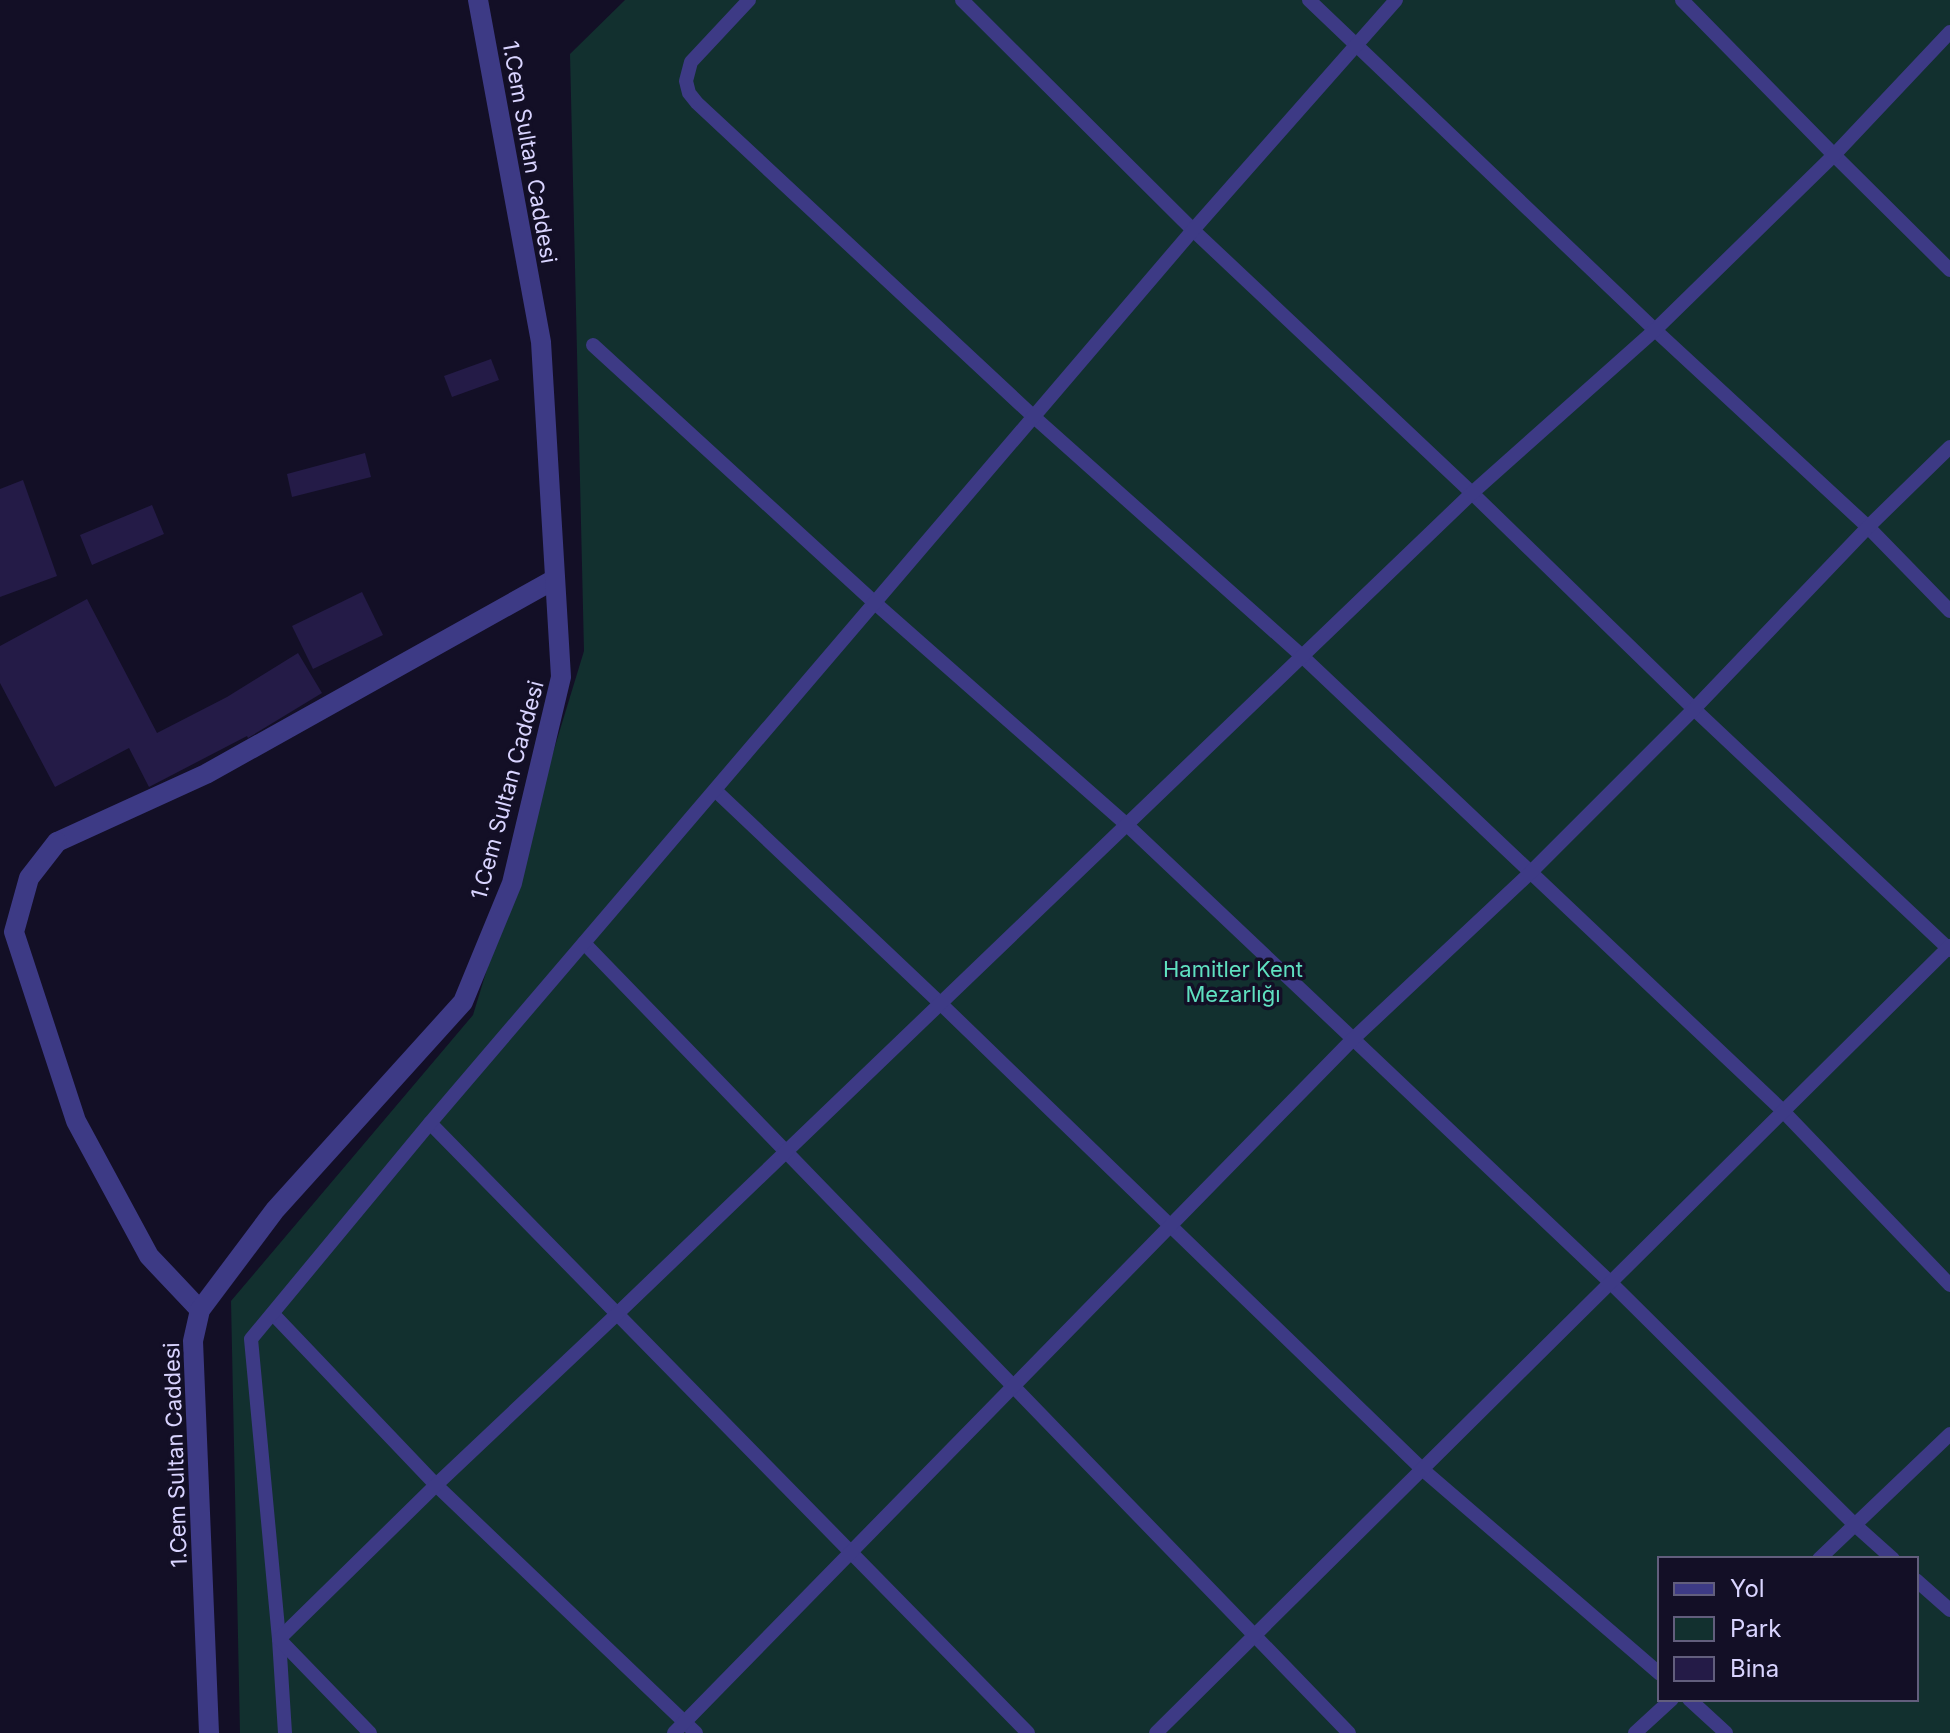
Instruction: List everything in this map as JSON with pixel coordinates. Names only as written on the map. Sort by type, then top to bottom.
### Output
[{"type":"street","name":"1.Cem Sultan Caddesi","points":[[209,1733],[193,1341],[200,1310],[275,1210],[463,1002],[512,883],[561,677],[541,342],[478,0]]},
{"type":"street","points":[[200,1310],[149,1256],[76,1121],[14,932],[29,878],[57,842],[206,774],[555,579]]},
{"type":"lane","points":[[749,0],[691,62],[686,81],[689,93],[697,103],[1034,417],[1302,656],[1783,1111],[1950,1285]]},
{"type":"lane","points":[[962,0],[1193,230],[1949,948],[1156,1733]]},
{"type":"lane","points":[[1309,0],[1655,330],[1868,527],[1950,611]]},
{"type":"lane","points":[[285,1733],[251,1339],[430,1123],[1193,230],[1396,0]]},
{"type":"lane","points":[[1682,0],[1950,270]]},
{"type":"lane","points":[[279,1639],[1472,493],[1655,330],[1834,155],[1950,32]]},
{"type":"lane","points":[[593,345],[875,603],[1127,825],[1610,1282],[1891,1557]]},
{"type":"lane","points":[[674,1733],[690,1728],[851,1552],[1353,1039],[1530,873],[1950,447]]},
{"type":"lane","points":[[716,791],[1422,1469],[1658,1672]]},
{"type":"lane","points":[[584,943],[1349,1733]]},
{"type":"lane","points":[[430,1123],[1028,1733]]},
{"type":"lane","points":[[273,1314],[436,1485],[690,1728]]},
{"type":"lane","points":[[1821,1557],[1950,1434]]},
{"type":"lane","points":[[1918,1582],[1950,1610]]},
{"type":"lane","points":[[279,1639],[370,1733]]},
{"type":"lane","points":[[1635,1733],[1670,1701]]},
{"type":"lane","points":[[1691,1701],[1726,1733]]},
{"type":"green space","name":"Hamitler Kent Mezarlığı","points":[[625,0],[1950,0],[1950,1733],[240,1733],[231,1301],[473,1015],[584,651],[570,54]]},
{"type":"building","points":[[491,359],[499,380],[452,397],[444,376]]},
{"type":"building","points":[[365,453],[371,477],[292,497],[287,474]]},
{"type":"building","points":[[23,480],[57,576],[0,597],[0,489]]},
{"type":"building","points":[[152,505],[164,534],[92,565],[80,535]]},
{"type":"building","points":[[362,592],[383,635],[313,669],[292,626]]},
{"type":"building","points":[[87,599],[157,733],[227,697],[298,653],[322,693],[248,738],[149,787],[129,748],[55,787],[0,683],[0,646]]}]
